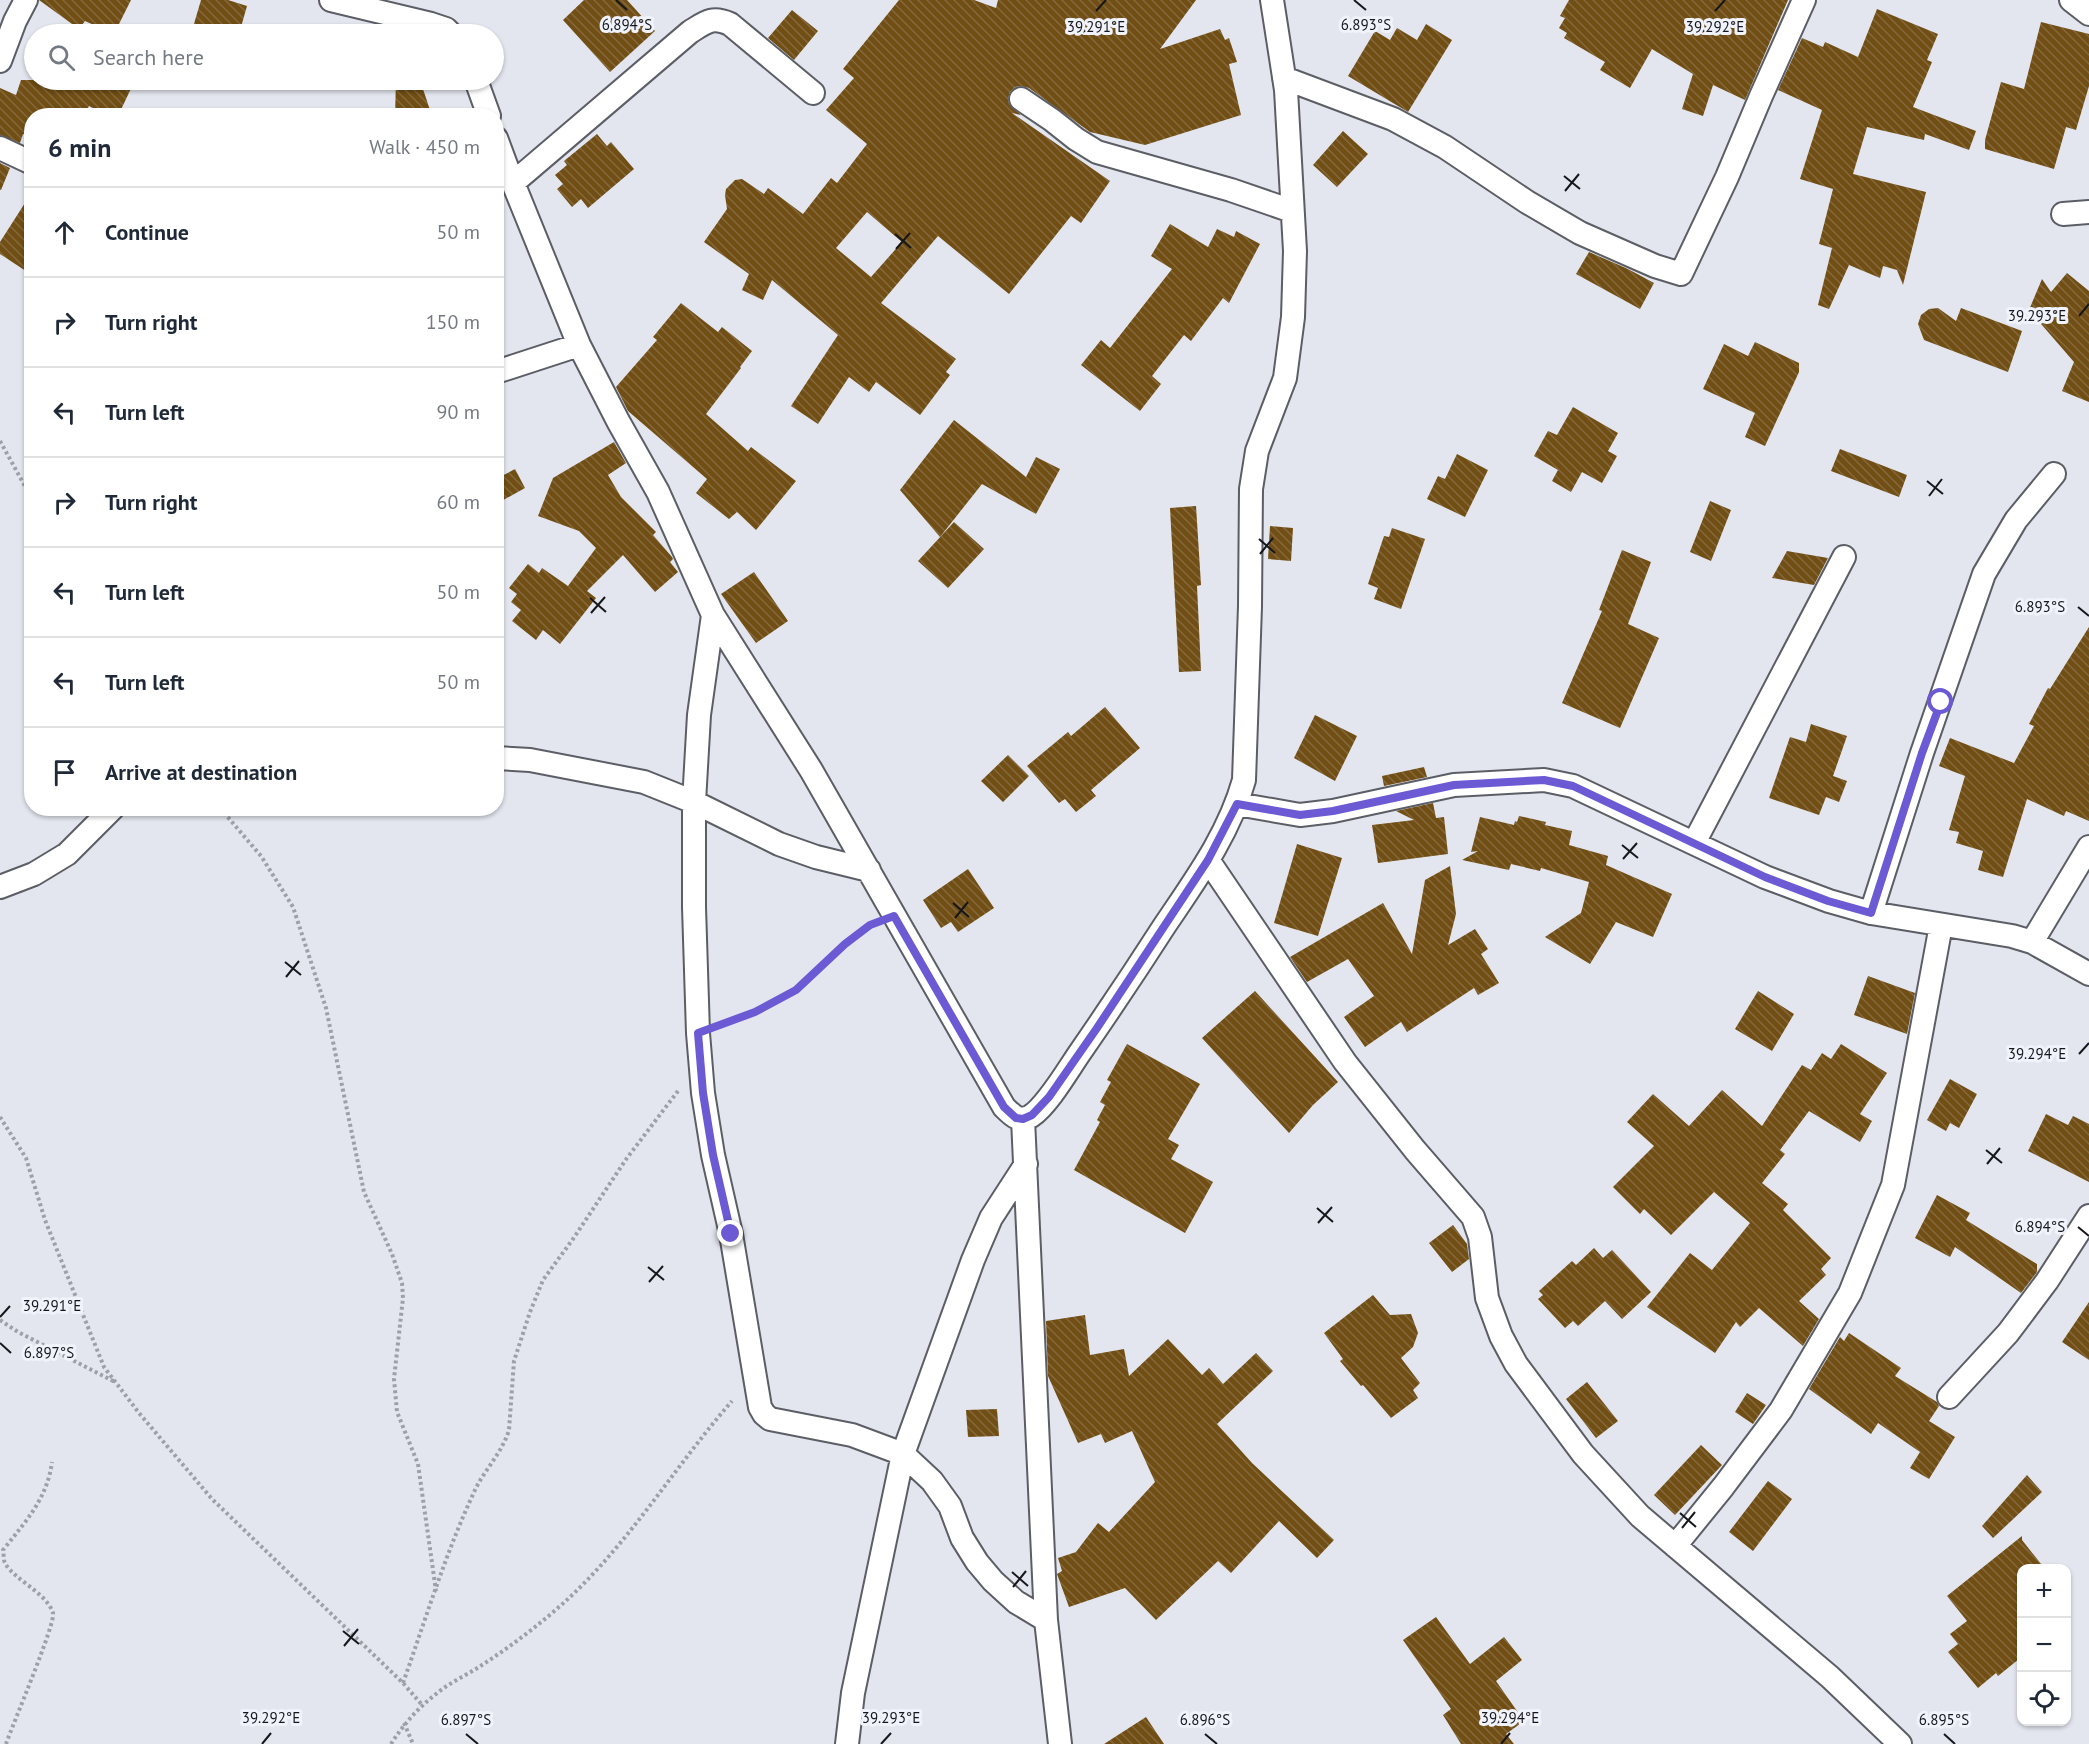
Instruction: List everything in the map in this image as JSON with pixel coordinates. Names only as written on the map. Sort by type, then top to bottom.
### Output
[{"type":"street","points":[[0,61],[15,21],[26,0]]},
{"type":"street","points":[[331,0],[431,24]]},
{"type":"street","points":[[504,159],[579,345],[658,492],[713,615],[811,770],[1004,1107],[1016,1118],[1023,1119],[1032,1115],[1049,1097],[1208,860],[1237,804],[1244,780],[1251,489],[1257,451],[1285,378],[1293,317],[1295,251],[1284,78],[1272,0]]},
{"type":"street","points":[[1284,78],[1393,119],[1445,147],[1527,202],[1580,233],[1655,266],[1681,274],[1688,264],[1804,0]]},
{"type":"street","points":[[2071,0],[2089,14]]},
{"type":"street","points":[[513,183],[690,32],[705,22],[718,18],[730,24],[813,93]]},
{"type":"street","points":[[480,90],[486,108]]},
{"type":"street","points":[[1021,99],[1076,140],[1098,152],[1220,187],[1292,211]]},
{"type":"street","points":[[0,148],[24,159]]},
{"type":"street","points":[[2063,214],[2089,212]]},
{"type":"street","points":[[504,369],[579,345]]},
{"type":"street","points":[[1871,913],[1922,753],[1984,574],[2016,520],[2054,474]]},
{"type":"street","points":[[1694,843],[1844,558]]},
{"type":"street","points":[[713,615],[699,715],[694,802],[694,907],[698,1033],[703,1093],[711,1145],[731,1234],[760,1407],[770,1419],[852,1435],[903,1454],[932,1481],[950,1506],[962,1538],[977,1562],[993,1581],[1016,1602],[1046,1620]]},
{"type":"street","points":[[504,758],[530,760],[644,782],[694,802],[779,844],[816,857],[869,870]]},
{"type":"street","points":[[1237,804],[1300,815],[1333,811],[1454,785],[1544,780],[1573,786],[1765,877],[1828,901],[1871,913],[2012,936],[2032,942],[2089,974]]},
{"type":"street","points":[[0,888],[34,874],[67,854],[105,816]]},
{"type":"street","points":[[2032,942],[2089,847]]},
{"type":"street","points":[[1208,860],[1345,1062],[1415,1150],[1473,1217],[1480,1238],[1487,1298],[1501,1336],[1516,1364],[1583,1454],[1640,1516],[1830,1677],[1900,1744]]},
{"type":"street","points":[[1675,1546],[1781,1410],[1850,1293],[1893,1185],[1941,925]]},
{"type":"street","points":[[1023,1119],[1046,1620],[1055,1738]]},
{"type":"street","points":[[847,1744],[853,1693],[903,1454],[973,1260],[991,1218],[1026,1164]]},
{"type":"street","points":[[1949,1397],[2008,1333],[2047,1281],[2089,1216]]},
{"type":"path","points":[[0,441],[24,484]]},
{"type":"path","points":[[227,816],[261,856],[293,907],[326,1008],[364,1192],[392,1254],[402,1283],[403,1298],[394,1379],[397,1412],[418,1464],[436,1592]]},
{"type":"path","points":[[698,1033],[755,1012],[796,990],[870,925],[894,916]]},
{"type":"path","points":[[403,1683],[476,1487],[506,1441],[509,1430],[514,1361],[543,1280],[627,1158],[682,1086]]},
{"type":"path","points":[[0,1117],[26,1158],[53,1241],[104,1367],[139,1413],[212,1499],[403,1683],[423,1706]]},
{"type":"path","points":[[0,1320],[18,1332],[117,1383]]},
{"type":"path","points":[[391,1744],[404,1723],[437,1693],[480,1666],[570,1598],[651,1505],[711,1424],[755,1376]]},
{"type":"path","points":[[6,1744],[31,1676],[49,1636],[53,1614],[46,1602],[6,1566],[3,1550],[38,1506],[50,1480],[52,1462]]},
{"type":"path","points":[[404,1723],[413,1744]]},
{"type":"building","points":[[39,0],[131,0],[119,24],[92,24],[85,21],[83,24],[72,24]]},
{"type":"building","points":[[201,0],[228,0],[247,6],[242,24],[194,24]]},
{"type":"building","points":[[584,0],[627,0],[655,31],[610,72],[563,20]]},
{"type":"building","points":[[899,0],[974,0],[996,8],[998,0],[1196,0],[1160,49],[1220,29],[1225,40],[1229,38],[1237,62],[1229,64],[1241,115],[1145,145],[1090,132],[1029,88],[1015,87],[1010,92],[1009,104],[1021,115],[1012,113],[1110,181],[1081,223],[1071,216],[1009,294],[938,236],[881,303],[956,359],[946,372],[950,375],[920,415],[876,382],[869,392],[849,377],[818,424],[791,406],[838,335],[772,280],[763,300],[742,290],[749,274],[704,242],[727,209],[726,189],[735,180],[742,179],[764,194],[768,188],[803,214],[831,178],[837,183],[867,144],[826,110],[854,78],[843,69]],"holes":[[[867,212],[902,242],[871,277],[836,248]]]},
{"type":"building","points":[[1569,0],[1788,0],[1745,100],[1713,85],[1703,116],[1682,109],[1693,74],[1652,49],[1630,88],[1600,70],[1605,62],[1564,38],[1567,33],[1559,28],[1565,18],[1560,16]]},
{"type":"building","points":[[1877,9],[1938,34],[1927,60],[1932,62],[1913,107],[1976,131],[1969,150],[1925,134],[1924,140],[1867,127],[1853,174],[1926,192],[1903,285],[1897,270],[1883,266],[1880,278],[1849,265],[1829,309],[1818,305],[1832,248],[1819,244],[1833,189],[1800,179],[1822,110],[1778,90],[1802,38],[1823,47],[1825,42],[1858,57]]},
{"type":"building","points":[[792,10],[818,31],[794,60],[768,38]]},
{"type":"building","points":[[2041,22],[2089,34],[2089,86],[2076,130],[2066,127],[2054,169],[1985,149],[1985,140],[2001,82],[2024,89]]},
{"type":"building","points":[[1426,24],[1452,40],[1408,112],[1348,76],[1375,31],[1390,40],[1397,28],[1417,40]]},
{"type":"building","points":[[21,80],[24,80],[24,90],[130,90],[122,108],[89,106],[88,108],[24,108],[24,134],[20,143],[0,135],[0,88],[16,95]]},
{"type":"building","points":[[396,90],[423,90],[429,108],[395,108]]},
{"type":"building","points":[[1343,131],[1368,154],[1337,187],[1313,165]]},
{"type":"building","points":[[597,134],[607,146],[611,142],[634,169],[588,208],[581,199],[572,207],[557,189],[563,184],[555,175],[567,165],[564,161]]},
{"type":"building","points":[[0,163],[10,168],[1,190],[0,190]]},
{"type":"building","points":[[24,204],[24,270],[0,254],[0,242]]},
{"type":"building","points":[[1170,224],[1208,247],[1217,229],[1234,237],[1236,231],[1260,244],[1229,303],[1223,298],[1191,341],[1184,335],[1152,376],[1161,384],[1140,411],[1081,365],[1101,340],[1110,348],[1172,269],[1151,256]]},
{"type":"building","points":[[1589,252],[1654,283],[1640,309],[1576,274]]},
{"type":"building","points":[[2067,273],[2089,291],[2089,402],[2062,391],[2074,362],[2029,310],[2042,279],[2051,292]]},
{"type":"building","points":[[681,303],[718,332],[722,327],[752,351],[706,414],[748,451],[751,447],[796,481],[756,530],[737,512],[729,519],[696,493],[707,479],[628,411],[616,387],[657,340],[653,337]]},
{"type":"building","points":[[1938,308],[1956,321],[1961,308],[2022,331],[2008,372],[1924,340],[1918,324],[1921,315],[1929,309]]},
{"type":"building","points":[[1755,342],[1799,363],[1799,372],[1765,446],[1745,437],[1755,413],[1703,389],[1724,344],[1748,356]]},
{"type":"building","points":[[1573,407],[1618,433],[1608,451],[1617,456],[1602,483],[1582,472],[1571,492],[1552,481],[1558,470],[1534,456],[1548,431],[1557,435]]},
{"type":"building","points":[[954,420],[1026,477],[1036,457],[1060,469],[1036,514],[982,484],[940,537],[900,490]]},
{"type":"building","points":[[614,442],[626,463],[608,475],[621,497],[656,532],[653,535],[672,557],[670,562],[678,572],[655,592],[623,555],[587,591],[596,598],[560,644],[543,630],[536,640],[512,621],[521,610],[511,602],[517,594],[509,588],[528,564],[539,573],[542,568],[568,586],[596,548],[579,531],[538,516],[553,478]]},
{"type":"building","points":[[1840,449],[1907,475],[1899,497],[1831,471]]},
{"type":"building","points":[[1457,454],[1488,470],[1465,517],[1427,499],[1438,476],[1445,479]]},
{"type":"building","points":[[515,469],[525,488],[504,500],[504,475]]},
{"type":"building","points":[[1710,501],[1731,510],[1711,561],[1690,552]]},
{"type":"building","points":[[1196,506],[1201,585],[1197,586],[1201,671],[1179,672],[1170,508]]},
{"type":"building","points":[[954,522],[984,549],[948,588],[918,561]]},
{"type":"building","points":[[1270,526],[1293,528],[1291,561],[1268,559]]},
{"type":"building","points":[[1392,528],[1425,539],[1401,609],[1374,599],[1378,588],[1368,584],[1384,536],[1389,537]]},
{"type":"building","points":[[1622,550],[1651,562],[1628,624],[1659,638],[1620,728],[1562,703],[1602,611],[1599,610]]},
{"type":"building","points":[[1787,551],[1828,558],[1814,585],[1772,578]]},
{"type":"building","points":[[754,572],[788,621],[756,643],[721,594]]},
{"type":"building","points":[[2089,627],[2089,821],[2066,811],[2064,816],[2027,799],[2003,877],[1978,870],[1983,851],[1956,843],[1959,832],[1949,830],[1965,776],[1939,766],[1950,738],[2014,763],[2034,726],[2029,724],[2048,688],[2050,689]]},
{"type":"building","points":[[1105,707],[1140,748],[1091,790],[1096,796],[1076,812],[1065,799],[1059,803],[1027,766],[1068,732],[1071,736]]},
{"type":"building","points":[[1315,715],[1357,736],[1335,781],[1294,758]]},
{"type":"building","points":[[1811,724],[1847,736],[1833,776],[1847,781],[1839,802],[1826,797],[1819,815],[1769,798],[1790,737],[1806,742]]},
{"type":"building","points":[[1008,755],[1029,776],[1003,802],[981,781]]},
{"type":"building","points":[[1424,767],[1427,777],[1384,786],[1382,776]]},
{"type":"building","points":[[1433,803],[1436,818],[1444,817],[1448,854],[1378,863],[1372,825],[1414,820],[1396,811]]},
{"type":"building","points":[[1519,816],[1572,831],[1569,845],[1608,856],[1606,865],[1672,894],[1653,937],[1616,922],[1590,964],[1545,937],[1581,913],[1589,882],[1541,868],[1540,871],[1511,864],[1509,870],[1462,860],[1478,851],[1471,852],[1480,817],[1514,825]]},
{"type":"building","points":[[1297,844],[1342,858],[1318,936],[1274,923]]},
{"type":"building","points":[[1450,866],[1456,914],[1448,945],[1475,929],[1488,949],[1481,954],[1499,983],[1478,995],[1474,988],[1407,1032],[1401,1022],[1365,1047],[1344,1017],[1374,996],[1348,959],[1307,982],[1290,957],[1383,903],[1412,954],[1425,880]]},
{"type":"building","points":[[968,869],[994,908],[958,932],[951,922],[941,928],[923,900]]},
{"type":"building","points":[[1868,976],[1915,993],[1907,1034],[1854,1015]]},
{"type":"building","points":[[1255,991],[1338,1082],[1313,1105],[1289,1133],[1202,1038]]},
{"type":"building","points":[[1758,991],[1794,1014],[1772,1051],[1735,1029]]},
{"type":"building","points":[[1127,1044],[1200,1084],[1168,1139],[1179,1145],[1171,1159],[1213,1182],[1185,1233],[1074,1170],[1100,1122],[1097,1120],[1105,1105],[1100,1102],[1111,1082],[1107,1080]]},
{"type":"building","points":[[1841,1044],[1887,1073],[1860,1114],[1872,1121],[1860,1142],[1809,1111],[1780,1150],[1785,1154],[1762,1183],[1788,1204],[1783,1210],[1831,1258],[1821,1269],[1826,1275],[1799,1301],[1819,1319],[1803,1346],[1759,1308],[1740,1327],[1736,1322],[1715,1353],[1647,1307],[1690,1253],[1712,1270],[1750,1223],[1714,1192],[1671,1235],[1644,1209],[1640,1214],[1613,1187],[1654,1146],[1627,1122],[1653,1094],[1689,1126],[1722,1090],[1762,1126],[1802,1065],[1811,1070],[1822,1053],[1831,1059]]},
{"type":"building","points":[[1950,1079],[1977,1094],[1959,1128],[1950,1123],[1946,1131],[1927,1120]]},
{"type":"building","points":[[2046,1114],[2068,1125],[2073,1116],[2089,1124],[2089,1182],[2028,1151]]},
{"type":"building","points":[[1937,1195],[1970,1213],[1966,1220],[2037,1264],[2037,1272],[2021,1293],[1955,1247],[1950,1257],[1915,1238]]},
{"type":"building","points":[[1453,1225],[1467,1244],[1469,1259],[1452,1272],[1429,1243]]},
{"type":"building","points":[[1594,1248],[1603,1258],[1612,1250],[1651,1292],[1622,1319],[1605,1301],[1578,1326],[1573,1321],[1565,1328],[1538,1299],[1543,1295],[1539,1291],[1572,1261],[1576,1265]]},
{"type":"building","points":[[1373,1295],[1390,1315],[1411,1314],[1418,1333],[1413,1347],[1401,1358],[1420,1383],[1413,1390],[1418,1398],[1391,1418],[1340,1361],[1343,1359],[1324,1333]]},
{"type":"building","points":[[2089,1302],[2089,1360],[2062,1342]]},
{"type":"building","points":[[1085,1315],[1090,1355],[1124,1349],[1129,1376],[1168,1339],[1202,1375],[1209,1368],[1223,1384],[1256,1353],[1273,1371],[1217,1424],[1252,1463],[1334,1540],[1317,1558],[1279,1521],[1231,1573],[1218,1561],[1156,1620],[1125,1588],[1069,1607],[1057,1574],[1062,1571],[1058,1558],[1076,1552],[1098,1523],[1109,1532],[1155,1482],[1132,1431],[1105,1443],[1101,1434],[1078,1443],[1048,1376],[1046,1321]]},
{"type":"building","points":[[1849,1333],[1901,1368],[1895,1376],[1937,1402],[1939,1406],[1929,1421],[1955,1437],[1929,1479],[1910,1468],[1920,1452],[1878,1423],[1871,1434],[1809,1389],[1840,1337],[1844,1341]]},
{"type":"building","points":[[1587,1382],[1618,1421],[1596,1438],[1566,1399]]},
{"type":"building","points":[[1747,1393],[1766,1405],[1753,1424],[1735,1412]]},
{"type":"building","points":[[997,1409],[999,1436],[968,1437],[966,1410]]},
{"type":"building","points":[[1701,1445],[1722,1465],[1675,1515],[1654,1495]]},
{"type":"building","points":[[2027,1475],[2042,1492],[1993,1538],[1982,1526]]},
{"type":"building","points":[[1768,1481],[1792,1499],[1753,1551],[1729,1532]]},
{"type":"building","points":[[2022,1536],[2022,1540],[2041,1564],[2017,1564],[2017,1661],[1998,1676],[1996,1673],[1978,1688],[1948,1652],[1958,1644],[1950,1634],[1967,1621],[1947,1596]]},
{"type":"building","points":[[1436,1617],[1470,1664],[1504,1637],[1522,1660],[1496,1681],[1524,1721],[1506,1734],[1514,1744],[1461,1744],[1443,1715],[1451,1709],[1403,1640]]},
{"type":"building","points":[[1146,1717],[1164,1744],[1104,1744]]},
{"type":"route","points":[[731,1234],[713,1155],[703,1093],[698,1033],[755,1012],[796,990],[845,944],[870,925],[894,916],[1004,1107],[1016,1118],[1023,1119],[1032,1115],[1049,1097],[1097,1028],[1208,860],[1237,804],[1300,815],[1333,811],[1454,785],[1544,780],[1573,786],[1765,877],[1828,901],[1871,913],[1922,753],[1941,702]]}]
